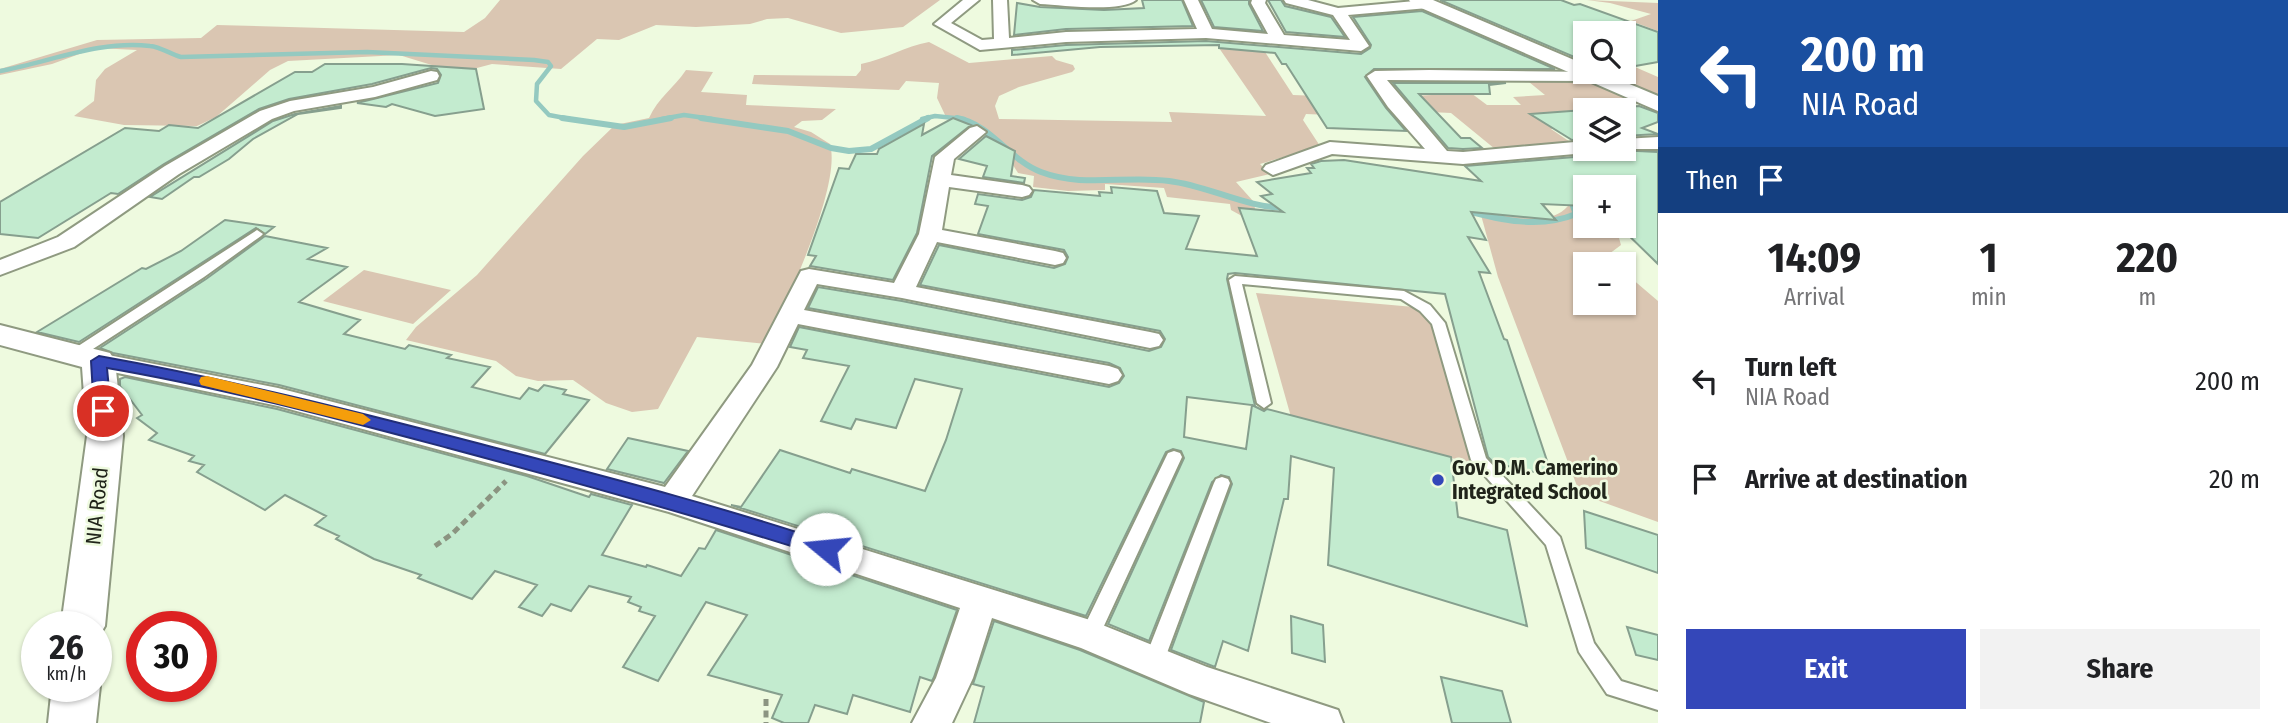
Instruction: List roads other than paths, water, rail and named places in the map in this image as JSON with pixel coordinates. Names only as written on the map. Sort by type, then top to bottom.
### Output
[{"type":"street","points":[[972,0],[941,24],[980,45],[1002,43],[1111,3],[1132,14],[1206,33],[1279,39],[1365,53],[1338,12]]},
{"type":"street","points":[[1000,0],[1002,43]]},
{"type":"street","points":[[1040,0],[1065,19],[1132,14]]},
{"type":"street","points":[[1191,0],[1206,33]]},
{"type":"street","points":[[1259,0],[1258,3],[1279,39]]},
{"type":"street","points":[[1291,0],[1338,12],[1423,2],[1573,68]]},
{"type":"street","points":[[1442,157],[1394,103],[1375,76],[1420,74],[1573,77]]},
{"type":"street","points":[[0,268],[66,242],[172,170],[266,116],[290,106],[375,92],[431,76]]},
{"type":"street","points":[[1610,84],[1658,104]]},
{"type":"street","points":[[902,292],[930,234],[944,157],[977,132]]},
{"type":"street","points":[[1636,144],[1658,143]]},
{"type":"street","points":[[1273,169],[1330,148],[1478,158],[1517,152],[1573,149]]},
{"type":"street","points":[[940,180],[1023,191]]},
{"type":"street","points":[[930,234],[1055,258]]},
{"type":"street","points":[[672,501],[764,367],[809,276],[1150,340]]},
{"type":"street","points":[[791,315],[1110,375]]},
{"type":"street","points":[[0,335],[86,358],[278,397],[672,501],[1090,635],[1213,686],[1324,723]]},
{"type":"street","name":"NIA Road","points":[[85,611],[105,436],[86,358]]},
{"type":"street","points":[[931,723],[948,695],[959,668],[980,598]]},
{"type":"street","points":[[72,723],[74,702]]},
{"type":"lane","points":[[86,358],[257,234]]},
{"type":"lane","points":[[1264,403],[1235,280],[1404,295],[1425,308],[1438,323],[1479,460],[1554,542],[1586,646],[1614,688],[1658,701]]},
{"type":"lane","points":[[1090,635],[1174,457]]},
{"type":"lane","points":[[1154,661],[1222,482]]},
{"type":"waterway","points":[[0,71],[93,49],[131,45],[154,47],[181,57],[367,52],[534,60],[548,62],[551,66],[537,84],[536,101],[549,115],[570,119]]},
{"type":"waterway","points":[[662,119],[684,115],[712,119]]},
{"type":"waterway","points":[[922,119],[935,116],[958,118]]},
{"type":"waterway","points":[[562,118],[624,127],[671,118]]},
{"type":"waterway","points":[[701,118],[788,131],[831,148],[849,151],[871,149],[928,118]]},
{"type":"waterway","points":[[958,118],[964,119]]},
{"type":"waterway","points":[[958,118],[991,135],[1030,167],[1057,177],[1169,181],[1199,187],[1242,201],[1288,208]]},
{"type":"waterway","points":[[1464,210],[1506,220],[1548,221],[1576,214],[1569,196]]},
{"type":"place","name":"Gov. D.M. Camerino Integrated School","points":[[1438,480]]}]
